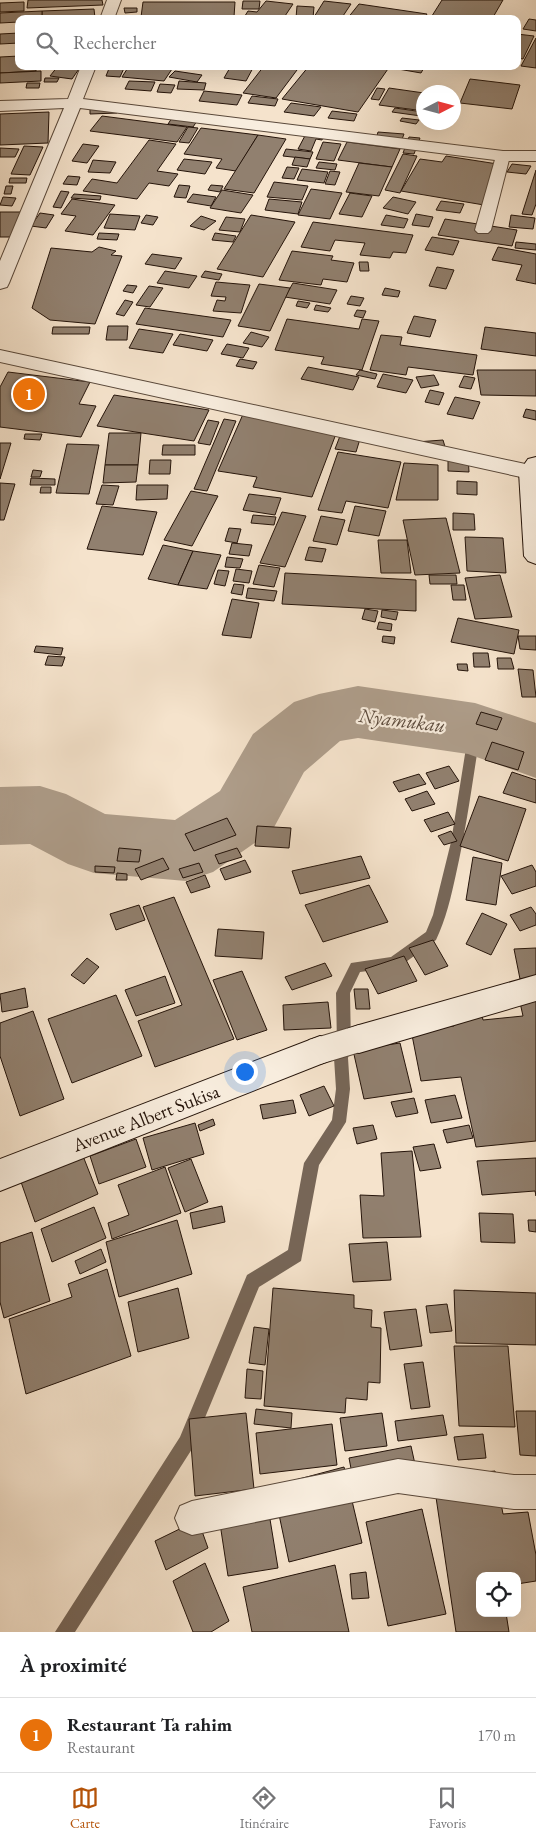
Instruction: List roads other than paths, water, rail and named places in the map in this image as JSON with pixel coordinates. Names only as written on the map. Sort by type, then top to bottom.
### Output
[{"type":"street","points":[[108,15],[114,0]]},
{"type":"street","points":[[0,282],[87,70]]},
{"type":"street","points":[[0,106],[75,103],[502,156],[536,156]]},
{"type":"street","points":[[0,356],[533,468],[536,556]]},
{"type":"street","name":"Avenue Albert Sukisa","points":[[0,1175],[320,1050],[536,988]]},
{"type":"lane","points":[[484,230],[502,156]]},
{"type":"lane","points":[[192,1518],[398,1476],[514,1492],[536,1492]]},
{"type":"waterway","name":"Nyamukau","points":[[0,816],[40,815],[94,843],[186,851],[246,811],[278,753],[319,720],[358,712],[475,729],[536,751]]},
{"type":"waterway","points":[[64,1632],[186,1443],[253,1281],[295,1255],[312,1163],[339,1122],[343,1089],[341,1058],[344,1045],[343,993],[356,967],[394,963],[431,936],[440,915],[457,842],[475,729]]},
{"type":"place","name":"Restaurant Ta rahim","points":[[29,394]]}]
